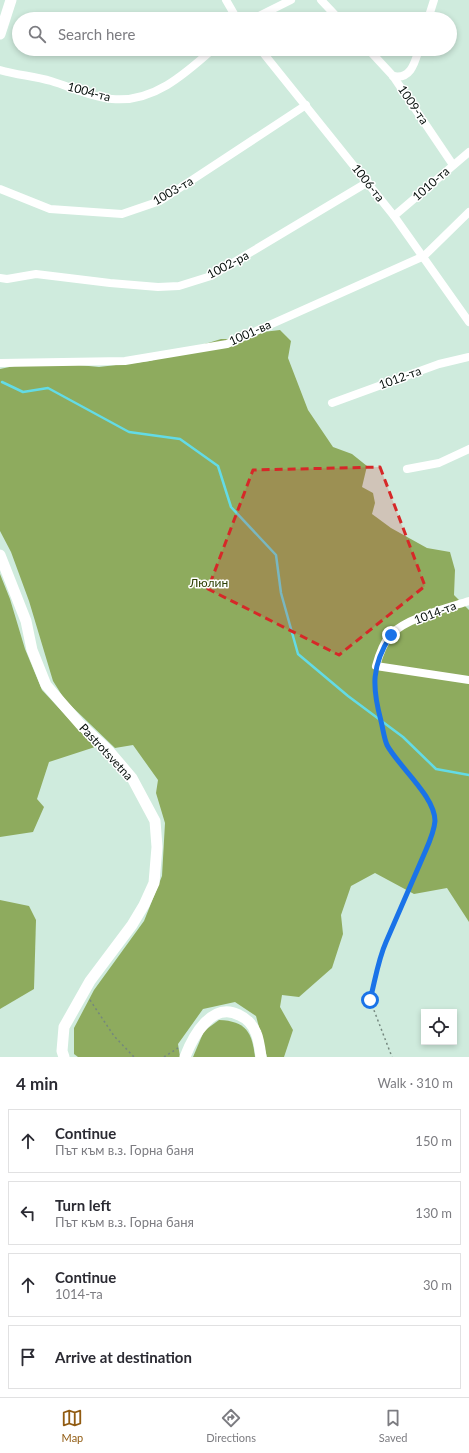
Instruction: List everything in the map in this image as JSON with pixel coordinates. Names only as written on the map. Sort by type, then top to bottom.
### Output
[{"type":"street","points":[[0,34],[11,0]]},
{"type":"street","points":[[226,0],[233,12]]},
{"type":"street","points":[[267,12],[291,0]]},
{"type":"street","points":[[321,0],[332,12]]},
{"type":"street","points":[[430,12],[434,0]]},
{"type":"street","name":"1004-та","points":[[0,70],[49,81],[99,97],[126,99],[155,92],[188,71],[205,56]]},
{"type":"street","name":"1006-та","points":[[266,56],[394,216],[424,256],[469,322]]},
{"type":"street","name":"1009-та","points":[[374,56],[393,76],[453,165]]},
{"type":"street","points":[[393,76],[400,76],[410,71],[416,56]]},
{"type":"street","name":"1003-та","points":[[0,189],[50,209],[122,214],[160,201],[306,105]]},
{"type":"street","name":"1010-та","points":[[394,216],[469,152]]},
{"type":"street","name":"1002-ра","points":[[0,278],[36,274],[110,283],[158,287],[179,286],[211,276],[368,182]]},
{"type":"street","name":"1001-ва","points":[[0,363],[125,361],[227,344],[424,256],[469,212]]},
{"type":"street","name":"1012-та","points":[[332,403],[439,364],[469,357]]},
{"type":"street","points":[[406,469],[439,463],[469,449]]},
{"type":"street","name":"Pastrotsvetna","points":[[0,554],[26,621],[32,650],[46,685],[80,724],[109,751],[132,778],[155,821],[158,847],[154,883],[132,925],[83,993],[64,1027],[62,1051],[64,1057]]},
{"type":"street","name":"1014-та","points":[[376,666],[384,646],[391,635],[400,628],[428,615],[469,601]]},
{"type":"street","points":[[376,666],[469,680]]},
{"type":"street","points":[[186,1057],[201,1028],[210,1018],[222,1012],[234,1012],[245,1018],[256,1032],[261,1057]]},
{"type":"path","points":[[376,666],[374,687],[387,744],[414,781],[431,808],[435,821],[430,839],[412,885],[385,944],[370,1000],[392,1057]]},
{"type":"path","points":[[83,993],[88,996],[114,1036],[134,1057]]},
{"type":"highlighted area","points":[[380,467],[425,586],[339,655],[208,589],[253,470]]},
{"type":"green space","name":"Люлин","points":[[280,330],[291,341],[288,358],[308,410],[333,447],[352,454],[367,466],[362,487],[373,493],[375,503],[372,514],[391,528],[427,548],[450,552],[455,570],[454,595],[469,610],[469,922],[447,888],[414,894],[375,873],[351,886],[341,915],[343,934],[332,968],[299,997],[282,995],[280,1007],[293,1030],[284,1057],[267,1057],[256,1016],[235,1002],[203,1009],[178,1044],[180,1057],[78,1057],[74,1054],[74,1028],[94,990],[144,921],[162,876],[165,823],[156,793],[158,780],[133,745],[115,748],[65,700],[53,681],[29,601],[11,552],[0,531],[0,369],[38,361],[99,367],[150,361],[221,339],[248,339],[263,332]]},
{"type":"green space","points":[[0,574],[10,599],[25,649],[42,690],[95,747],[49,762],[37,799],[44,807],[33,832],[0,837]]},
{"type":"green space","points":[[0,900],[29,906],[36,920],[34,989],[0,1009]]},
{"type":"green space","points":[[219,1020],[236,1023],[246,1030],[252,1041],[255,1057],[193,1057],[204,1031]]},
{"type":"waterway","points":[[2,382],[23,392],[48,388],[129,432],[180,439],[218,466],[231,507],[276,555],[281,593],[298,654],[348,696],[403,737],[436,769],[469,775]]},
{"type":"route","points":[[370,1000],[385,944],[412,885],[430,839],[435,821],[431,808],[414,781],[387,744],[379,714],[374,687],[376,666],[380,652],[391,635]]}]
